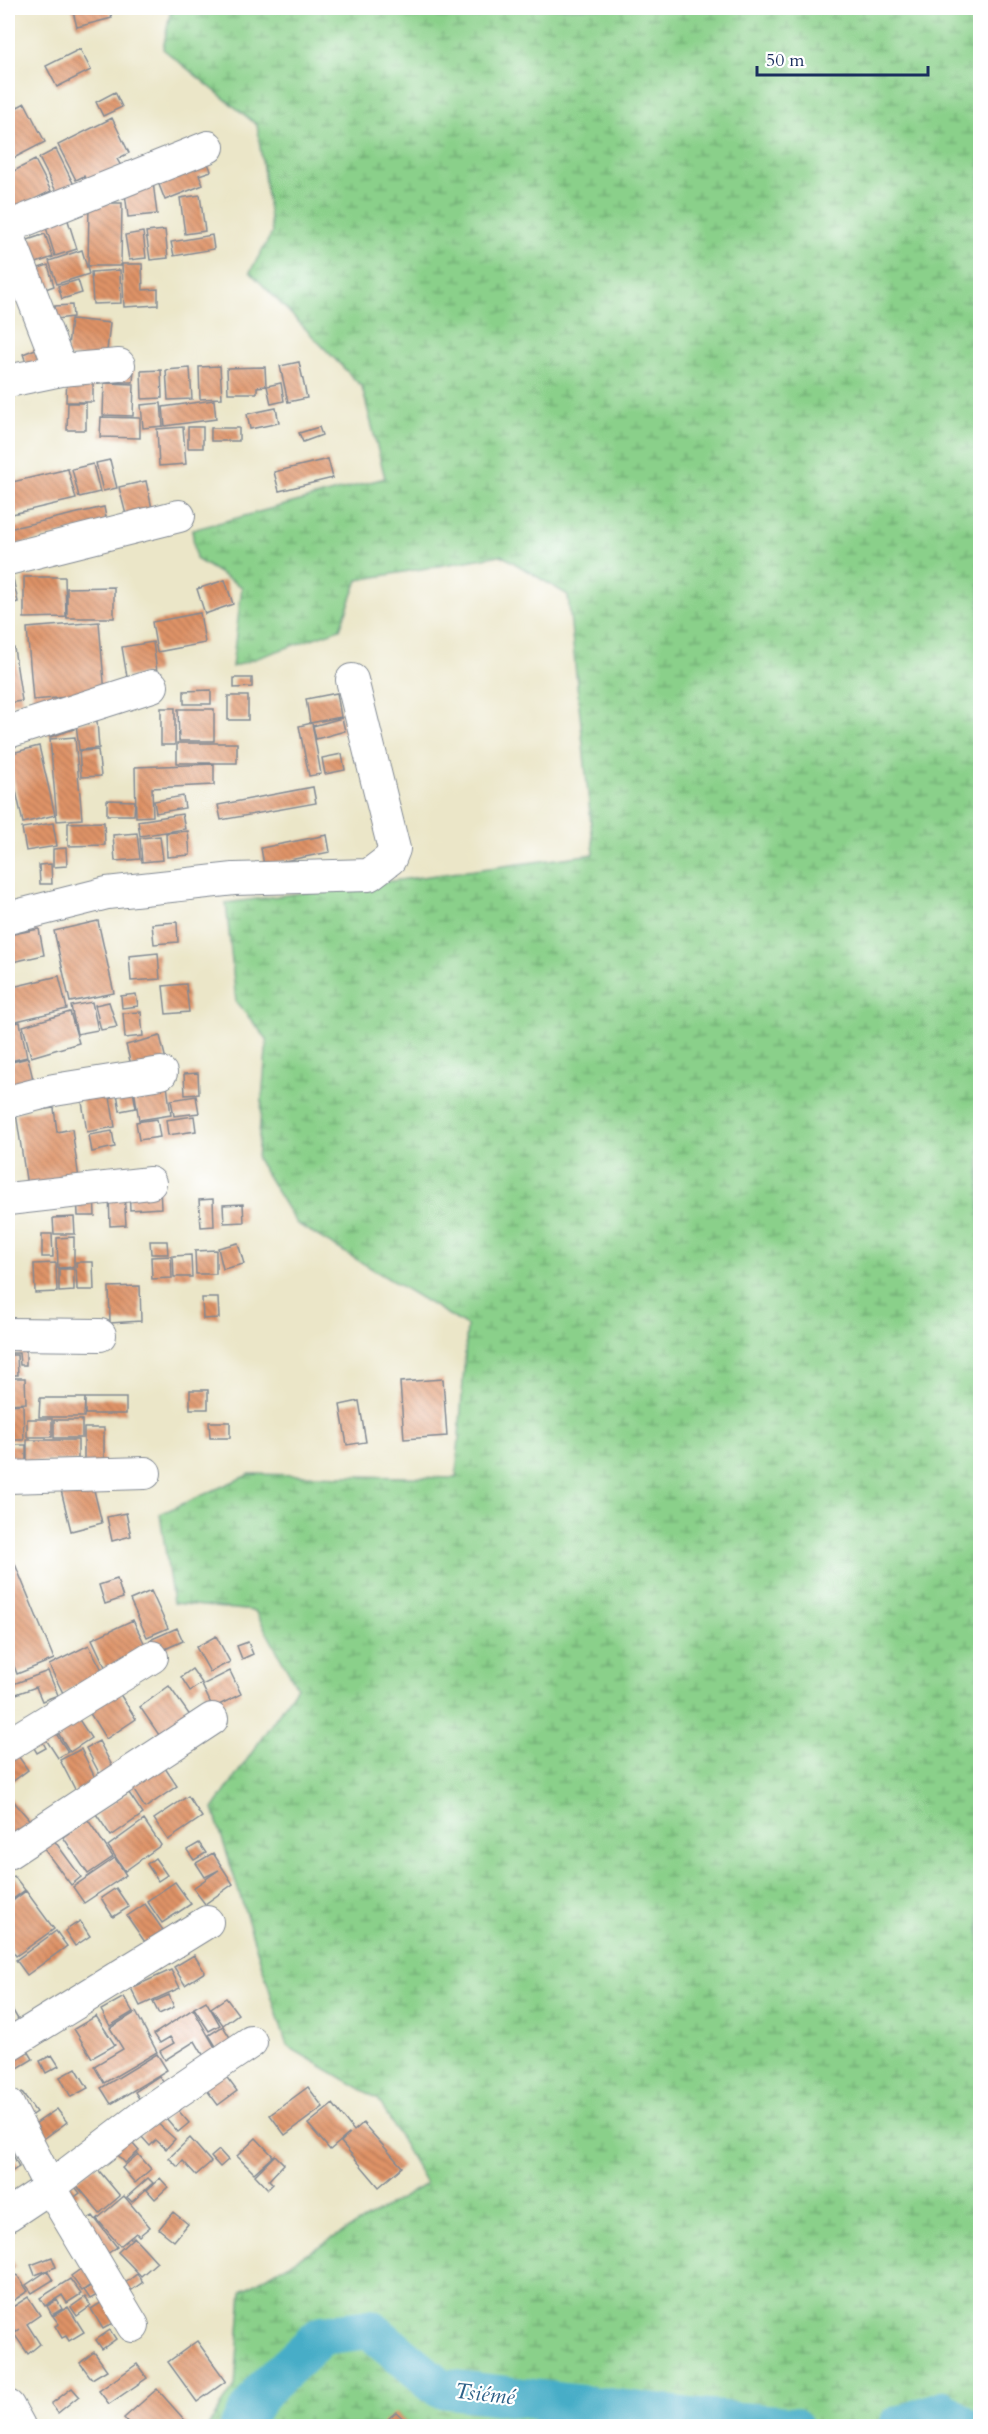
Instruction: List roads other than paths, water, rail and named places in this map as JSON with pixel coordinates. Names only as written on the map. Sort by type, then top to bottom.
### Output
[{"type":"street","points":[[8,227],[208,147]]},
{"type":"street","points":[[8,234],[61,370]]},
{"type":"street","points":[[8,381],[61,370],[119,365]]},
{"type":"street","points":[[8,559],[179,516]]},
{"type":"street","points":[[8,918],[107,893],[234,879],[369,875],[390,859],[394,849],[352,680]]},
{"type":"street","points":[[8,732],[152,686]]},
{"type":"street","points":[[8,1102],[54,1090],[161,1073]]},
{"type":"street","points":[[8,1199],[150,1183]]},
{"type":"street","points":[[8,1334],[100,1335]]},
{"type":"street","points":[[8,1478],[145,1473]]},
{"type":"street","points":[[8,1745],[152,1657]]},
{"type":"street","points":[[8,1853],[213,1719]]},
{"type":"street","points":[[8,2045],[207,1922]]},
{"type":"street","points":[[8,2215],[50,2187],[152,2109],[251,2042]]},
{"type":"street","points":[[8,2105],[50,2187],[133,2326]]},
{"type":"street","points":[[8,2406],[19,2427]]},
{"type":"waterway","name":"Tsiémé","points":[[240,2426],[262,2391],[322,2335],[370,2329],[440,2388],[709,2420],[793,2426]]},
{"type":"waterway","name":"Tsiémé","points":[[898,2426],[943,2410],[959,2422],[959,2426]]}]
